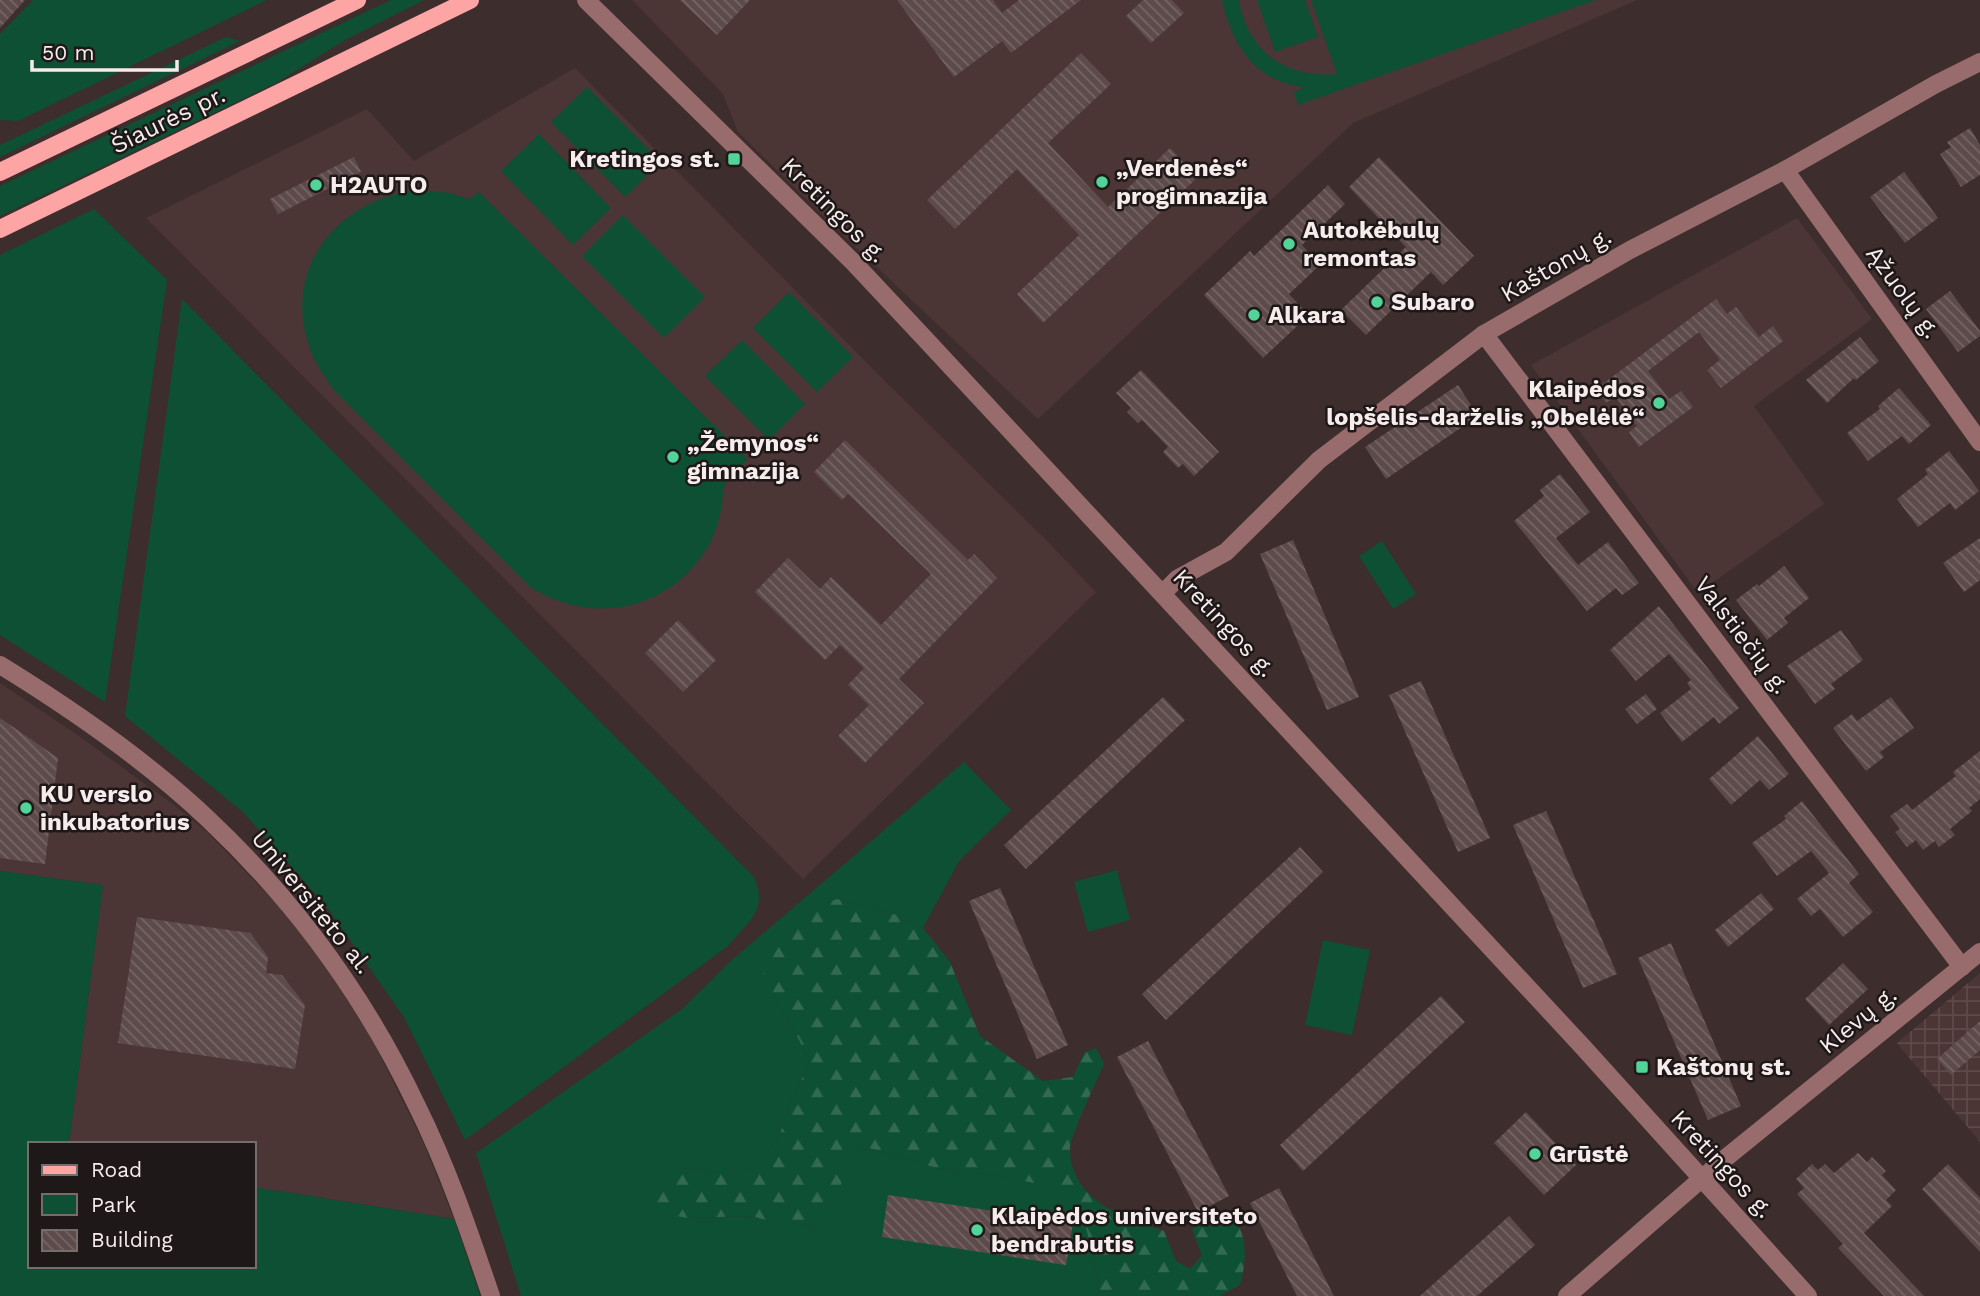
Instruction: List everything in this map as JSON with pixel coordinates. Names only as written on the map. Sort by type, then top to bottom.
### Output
[{"type":"main road","name":"Šiaurės pr.","points":[[0,172],[357,0]]},
{"type":"main road","name":"Šiaurės pr.","points":[[0,229],[470,0]]},
{"type":"street","name":"Kretingos g.","points":[[586,0],[854,263],[1163,593],[1808,1296]]},
{"type":"street","name":"Kaštonų g.","points":[[1163,593],[1177,579],[1226,552],[1319,460],[1484,334],[1630,250],[1785,170],[1980,62]]},
{"type":"street","name":"Ąžuolų g.","points":[[1785,170],[1980,442]]},
{"type":"street","name":"Valstiečių g.","points":[[1484,334],[1962,967]]},
{"type":"street","name":"Universiteto al.","points":[[0,665],[66,708],[183,796],[233,843],[310,932],[376,1027],[416,1103],[466,1220],[491,1296]]},
{"type":"street","name":"Klevų g.","points":[[1567,1296],[1702,1178],[1980,952]]},
{"type":"shaded area","name":"„Verdenės“ progimnazija","points":[[632,0],[1637,0],[1353,123],[1038,419],[738,132],[723,94]]},
{"type":"shaded area","name":"„Žemynos“ gimnazija","points":[[575,68],[1096,592],[803,879],[146,218],[367,109],[414,161]]},
{"type":"shaded area","name":"Klaipėdos lopšelis-darželis „Obelėlė“","points":[[1797,218],[1872,319],[1754,406],[1824,504],[1698,593],[1531,365]]},
{"type":"shaded area","points":[[0,683],[174,805],[207,832],[275,902],[330,971],[368,1031],[424,1144],[454,1219],[256,1187],[256,1142],[69,1142],[103,885],[0,871]]},
{"type":"shaded area","points":[[1980,973],[1980,1142],[1897,1043]]},
{"type":"green space","points":[[33,0],[267,0],[18,121],[0,120],[0,34]]},
{"type":"green space","points":[[391,0],[424,0],[345,40],[276,83],[0,216],[0,186]]},
{"type":"green space","points":[[1222,0],[1239,0],[1243,18],[1251,34],[1272,58],[1301,72],[1337,74],[1311,0],[1596,0],[1298,105],[1294,92],[1304,88],[1283,83],[1255,66],[1234,36]]},
{"type":"green space","points":[[1257,0],[1305,0],[1318,37],[1275,52]]},
{"type":"green space","points":[[226,37],[240,41],[0,157],[0,145]]},
{"type":"green space","points":[[587,87],[661,162],[625,197],[551,122]]},
{"type":"green space","points":[[539,134],[611,208],[573,245],[501,171]]},
{"type":"green space","points":[[420,190],[450,193],[469,199],[479,192],[748,459],[725,485],[719,520],[709,545],[693,567],[674,585],[652,598],[629,606],[605,608],[580,607],[555,600],[531,588],[334,390],[323,373],[310,350],[302,314],[304,287],[312,262],[325,240],[344,221],[366,206],[392,195]]},
{"type":"green space","points":[[94,209],[167,280],[105,702],[0,635],[0,255]]},
{"type":"green space","points":[[623,215],[705,297],[664,338],[582,256]]},
{"type":"green space","points":[[789,292],[853,357],[817,392],[753,328]]},
{"type":"green space","points":[[182,299],[753,876],[758,887],[758,906],[754,914],[728,946],[465,1140],[404,1017],[326,906],[243,812],[125,716]]},
{"type":"green space","points":[[742,340],[805,404],[769,440],[705,376]]},
{"type":"green space","points":[[1382,541],[1416,594],[1393,609],[1359,556]]},
{"type":"green space","points":[[964,762],[1011,810],[959,861],[923,928],[897,915],[837,899],[812,909],[782,934],[774,999],[793,1028],[810,1062],[791,1101],[779,1137],[763,1159],[741,1173],[679,1168],[688,1218],[752,1216],[773,1222],[793,1222],[816,1227],[852,1151],[869,1148],[937,1168],[996,1175],[1058,1187],[1084,1218],[1101,1296],[521,1296],[476,1153],[682,1009],[733,959]]},
{"type":"green space","points":[[1117,870],[1130,920],[1088,932],[1074,882]]},
{"type":"green space","points":[[0,871],[103,885],[69,1142],[28,1142],[28,1268],[256,1268],[256,1187],[454,1219],[480,1296],[0,1296]]},
{"type":"green space","points":[[837,899],[897,915],[923,928],[950,962],[980,1036],[1043,1081],[1073,1077],[1084,1053],[1096,1048],[1104,1064],[1070,1149],[1079,1182],[1102,1205],[1164,1231],[1176,1261],[1190,1269],[1202,1255],[1192,1230],[1210,1212],[1222,1211],[1238,1225],[1244,1241],[1240,1285],[1220,1296],[1101,1296],[1084,1218],[1058,1188],[996,1175],[937,1168],[869,1148],[852,1151],[830,1219],[816,1227],[793,1222],[773,1222],[752,1216],[688,1218],[650,1211],[643,1195],[648,1186],[679,1168],[741,1173],[763,1159],[779,1137],[791,1101],[810,1062],[793,1028],[774,999],[760,962],[782,934],[812,908]]},
{"type":"green space","points":[[1323,940],[1370,950],[1352,1035],[1305,1025]]},
{"type":"building","points":[[0,0],[25,0],[0,28]]},
{"type":"building","points":[[680,0],[750,0],[717,35]]},
{"type":"building","points":[[897,0],[993,0],[1002,13],[1019,0],[1081,0],[1011,53],[1002,41],[954,77]]},
{"type":"building","points":[[1143,0],[1172,0],[1184,13],[1151,43],[1126,16]]},
{"type":"building","points":[[1081,53],[1111,84],[1048,143],[1108,207],[1170,148],[1198,177],[1043,323],[1017,294],[1079,235],[1017,169],[955,229],[927,200]]},
{"type":"building","points":[[1970,128],[1980,145],[1980,175],[1961,187],[1940,154],[1951,147],[1947,142]]},
{"type":"building","name":"H2AUTO","points":[[354,157],[361,172],[278,214],[270,199]]},
{"type":"building","points":[[1379,157],[1474,256],[1443,285],[1431,272],[1366,335],[1341,310],[1406,247],[1349,187]]},
{"type":"building","points":[[1904,172],[1938,218],[1905,243],[1870,197]]},
{"type":"building","points":[[1328,185],[1345,204],[1302,245],[1320,265],[1289,294],[1309,315],[1263,358],[1204,295],[1250,251],[1254,256]]},
{"type":"building","points":[[1950,291],[1980,331],[1980,336],[1958,352],[1926,309]]},
{"type":"building","points":[[1716,299],[1727,314],[1736,307],[1759,337],[1773,326],[1783,341],[1721,388],[1707,370],[1720,360],[1699,332],[1648,371],[1669,399],[1681,391],[1693,407],[1639,447],[1629,432],[1637,426],[1615,396],[1606,403],[1596,389]]},
{"type":"building","points":[[1860,337],[1879,361],[1856,380],[1854,378],[1827,403],[1806,380]]},
{"type":"building","points":[[1141,370],[1219,452],[1194,476],[1183,464],[1178,468],[1163,452],[1168,447],[1142,420],[1138,423],[1127,412],[1131,408],[1116,393]]},
{"type":"building","points":[[1458,385],[1478,416],[1386,479],[1365,447]]},
{"type":"building","points":[[1899,388],[1931,425],[1909,444],[1902,436],[1868,461],[1847,433],[1880,409],[1878,406]]},
{"type":"building","points":[[845,440],[968,560],[974,554],[997,578],[899,679],[924,703],[865,763],[838,736],[869,705],[848,685],[864,668],[840,645],[825,660],[755,592],[788,558],[820,589],[831,577],[881,625],[931,574],[848,494],[842,500],[814,472]]},
{"type":"building","points":[[1949,451],[1979,491],[1955,510],[1950,503],[1918,527],[1897,499],[1928,474],[1925,470]]},
{"type":"building","points":[[1560,474],[1590,512],[1556,538],[1578,565],[1608,542],[1639,583],[1622,595],[1616,588],[1587,611],[1514,521],[1544,496],[1540,490]]},
{"type":"building","points":[[1980,538],[1980,580],[1964,592],[1943,563]]},
{"type":"building","points":[[1293,540],[1359,697],[1327,710],[1260,554]]},
{"type":"building","points":[[1784,566],[1809,598],[1784,618],[1788,623],[1767,640],[1736,600]]},
{"type":"building","points":[[1659,606],[1739,708],[1719,724],[1714,717],[1682,742],[1660,713],[1691,689],[1687,683],[1691,680],[1669,654],[1636,681],[1610,650]]},
{"type":"building","points":[[678,620],[716,660],[683,692],[645,653]]},
{"type":"building","points":[[1841,630],[1863,660],[1831,684],[1835,689],[1815,704],[1787,666]]},
{"type":"building","points":[[1421,681],[1490,838],[1458,852],[1389,695]]},
{"type":"building","points":[[1646,694],[1657,709],[1637,724],[1625,709]]},
{"type":"building","points":[[1163,697],[1185,720],[1026,869],[1004,845]]},
{"type":"building","points":[[1891,697],[1914,728],[1880,752],[1884,757],[1866,771],[1833,728],[1852,714],[1857,721]]},
{"type":"building","name":"KU verslo inkubatorius","points":[[0,718],[58,758],[45,864],[0,858]]},
{"type":"building","points":[[1758,736],[1789,774],[1769,790],[1760,780],[1731,805],[1709,779]]},
{"type":"building","points":[[1980,751],[1980,799],[1969,808],[1972,811],[1950,829],[1955,835],[1939,847],[1935,841],[1923,850],[1916,840],[1907,847],[1895,832],[1900,829],[1890,816],[1907,804],[1912,810],[1956,776],[1953,772]]},
{"type":"building","points":[[1802,801],[1859,874],[1849,883],[1873,912],[1843,937],[1820,909],[1811,916],[1797,899],[1829,873],[1811,851],[1777,876],[1752,843],[1786,819],[1784,816]]},
{"type":"building","points":[[1546,811],[1617,974],[1583,988],[1513,825]]},
{"type":"building","points":[[1300,847],[1323,872],[1166,1020],[1142,994]]},
{"type":"building","points":[[1000,888],[1068,1045],[1037,1059],[969,901]]},
{"type":"building","points":[[1761,893],[1774,909],[1728,947],[1715,930]]},
{"type":"building","points":[[137,917],[250,933],[268,957],[266,973],[282,975],[305,1005],[295,1069],[118,1043]]},
{"type":"building","points":[[1671,943],[1741,1106],[1708,1120],[1638,958]]},
{"type":"building","points":[[1843,963],[1868,989],[1829,1025],[1805,999]]},
{"type":"building","points":[[1441,996],[1465,1022],[1303,1171],[1280,1145]]},
{"type":"building","points":[[1980,1021],[1980,1050],[1951,1075],[1937,1059]]},
{"type":"building","points":[[1148,1041],[1229,1196],[1198,1212],[1117,1057]]},
{"type":"building","name":"Grūstė","points":[[1526,1112],[1576,1165],[1544,1195],[1494,1143]]},
{"type":"building","points":[[1858,1153],[1867,1162],[1872,1157],[1886,1171],[1882,1175],[1896,1190],[1886,1200],[1892,1206],[1864,1233],[1924,1296],[1884,1296],[1838,1248],[1843,1244],[1797,1194],[1804,1188],[1796,1179],[1812,1164],[1818,1170],[1825,1164],[1834,1173]]},
{"type":"building","points":[[1948,1164],[1980,1198],[1980,1252],[1922,1189]]},
{"type":"building","points":[[1279,1188],[1334,1296],[1297,1296],[1250,1203]]},
{"type":"building","name":"Klaipėdos universiteto bendrabutis","points":[[888,1195],[1073,1223],[1066,1265],[882,1237]]},
{"type":"building","points":[[1509,1216],[1535,1245],[1477,1296],[1420,1296]]},
{"type":"place","name":"Kretingos st.","points":[[734,159]]},
{"type":"place","name":"„Verdenės“ progimnazija","points":[[1102,182]]},
{"type":"place","name":"H2AUTO","points":[[316,185]]},
{"type":"place","name":"Autokėbulų remontas","points":[[1289,244]]},
{"type":"place","name":"Subaro","points":[[1377,302]]},
{"type":"place","name":"Alkara","points":[[1254,315]]},
{"type":"place","name":"Klaipėdos lopšelis-darželis „Obelėlė“","points":[[1659,403]]},
{"type":"place","name":"„Žemynos“ gimnazija","points":[[673,457]]},
{"type":"place","name":"KU verslo inkubatorius","points":[[26,808]]},
{"type":"place","name":"Kaštonų st.","points":[[1642,1067]]},
{"type":"place","name":"Grūstė","points":[[1535,1154]]},
{"type":"place","name":"Klaipėdos universiteto bendrabutis","points":[[977,1230]]}]
